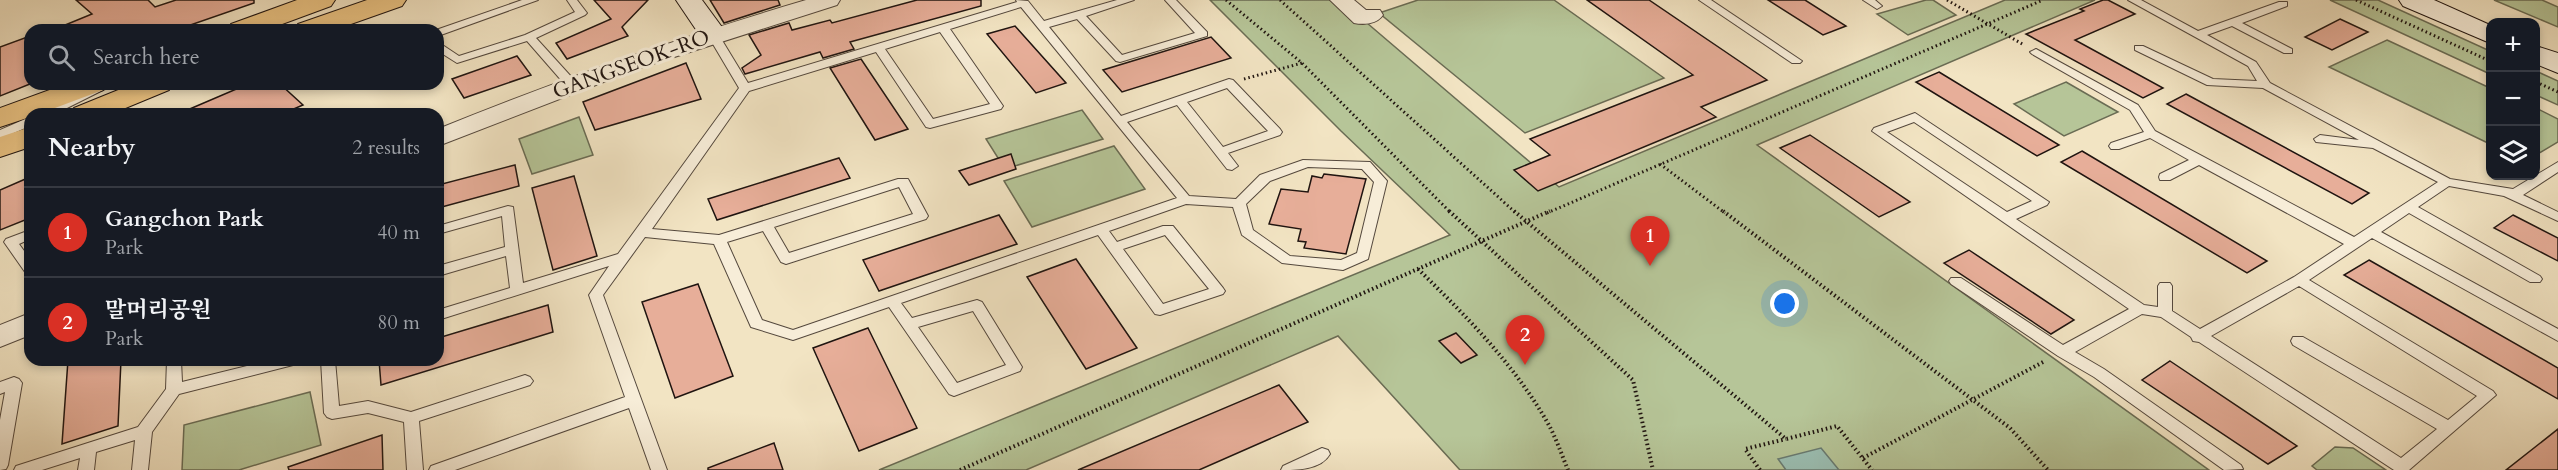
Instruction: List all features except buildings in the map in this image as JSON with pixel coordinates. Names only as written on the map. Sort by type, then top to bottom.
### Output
[{"type":"main road","points":[[256,24],[322,0]]},
{"type":"main road","points":[[325,24],[393,0]]},
{"type":"main road","points":[[689,0],[713,34]]},
{"type":"main road","points":[[2412,0],[2486,32]]},
{"type":"main road","points":[[2451,0],[2494,18]]},
{"type":"main road","points":[[2540,38],[2558,46]]},
{"type":"main road","points":[[2540,56],[2558,64]]},
{"type":"main road","points":[[27,108],[77,90]]},
{"type":"main road","points":[[100,108],[144,90]]},
{"type":"main road","points":[[0,118],[24,109]]},
{"type":"main road","points":[[0,148],[24,138]]},
{"type":"street","name":"GANGSEOK-RO","points":[[444,136],[572,85],[713,34],[829,0]]},
{"type":"street","points":[[1341,0],[1362,18],[1372,15]]},
{"type":"street","points":[[0,337],[24,326]]},
{"type":"lane","points":[[444,31],[533,0]]},
{"type":"lane","points":[[444,50],[457,60],[529,37],[581,13],[572,0]]},
{"type":"lane","points":[[1041,26],[1130,0]]},
{"type":"lane","points":[[1079,15],[1120,59],[1203,34],[1170,0]]},
{"type":"lane","points":[[1708,3],[1726,0]]},
{"type":"lane","points":[[2133,0],[2252,64],[2266,85]]},
{"type":"lane","points":[[659,470],[596,295],[745,87],[1022,2],[1081,71],[1185,201]]},
{"type":"lane","points":[[1708,3],[1796,60]]},
{"type":"lane","points":[[2198,35],[2283,3]]},
{"type":"lane","points":[[2232,22],[2288,51]]},
{"type":"lane","points":[[878,47],[930,124],[997,106],[943,28]]},
{"type":"lane","points":[[713,34],[745,87]]},
{"type":"lane","points":[[529,37],[572,85]]},
{"type":"lane","points":[[2139,48],[2211,82],[2266,85],[2447,182],[2515,194],[2558,166]]},
{"type":"lane","points":[[2036,52],[2134,108],[2151,134],[2356,244]]},
{"type":"lane","points":[[1119,121],[1229,83],[1276,132],[1220,152]]},
{"type":"lane","points":[[745,87],[643,232],[719,240],[766,225],[903,182],[921,216],[786,259],[766,225]]},
{"type":"lane","points":[[58,108],[96,90]]},
{"type":"lane","points":[[1179,100],[1232,166]]},
{"type":"lane","points":[[2006,218],[2043,202],[1915,117],[1878,131],[2006,218],[2140,309],[2165,313],[2198,337],[2402,467],[2488,395],[2299,280]]},
{"type":"lane","points":[[0,135],[24,124]]},
{"type":"lane","points":[[2115,146],[2151,134]]},
{"type":"lane","points":[[2320,140],[2378,145]]},
{"type":"lane","points":[[2165,177],[2198,160]]},
{"type":"lane","points":[[719,240],[756,323],[793,336],[1185,201],[1239,203],[1265,178],[1307,163],[1366,165],[1381,181],[1363,256],[1343,265],[1287,260],[1247,232],[1239,203]]},
{"type":"lane","points":[[2198,337],[2299,280],[2447,182]]},
{"type":"lane","points":[[2508,193],[2558,218]]},
{"type":"lane","points":[[2409,207],[2535,279]]},
{"type":"lane","points":[[444,228],[508,210],[517,290]]},
{"type":"lane","points":[[1101,229],[1160,310],[1218,291],[1168,229],[1116,247]]},
{"type":"lane","points":[[2371,232],[2558,336]]},
{"type":"lane","points":[[24,237],[11,243],[24,260]]},
{"type":"lane","points":[[444,269],[513,250]]},
{"type":"lane","points":[[444,313],[623,257]]},
{"type":"lane","points":[[1956,281],[2063,352],[2099,373],[2235,469]]},
{"type":"lane","points":[[2165,286],[2165,313]]},
{"type":"lane","points":[[892,301],[954,390],[1015,367],[977,305],[909,324]]},
{"type":"lane","points":[[2063,352],[2140,309]]},
{"type":"lane","points":[[2298,340],[2448,428]]},
{"type":"lane","points":[[174,366],[174,390]]},
{"type":"lane","points":[[140,470],[144,430],[174,390],[248,366]]},
{"type":"lane","points":[[328,366],[332,413],[368,407],[411,418],[525,381]]},
{"type":"lane","points":[[0,388],[14,383],[0,465]]},
{"type":"lane","points":[[437,470],[634,400]]},
{"type":"lane","points":[[411,418],[415,470]]},
{"type":"lane","points":[[22,470],[144,430]]},
{"type":"lane","points":[[86,470],[89,448]]},
{"type":"lane","points":[[1289,470],[1322,454]]},
{"type":"path","points":[[1227,0],[1302,63],[1481,241],[1633,380],[1653,470]]},
{"type":"path","points":[[1280,0],[1526,222],[1786,439]]},
{"type":"path","points":[[1947,0],[2036,52]]},
{"type":"path","points":[[960,470],[1481,241],[2043,0]]},
{"type":"path","points":[[2356,0],[2486,59]]},
{"type":"path","points":[[1229,83],[1302,63]]},
{"type":"path","points":[[2540,84],[2558,92]]},
{"type":"path","points":[[1660,164],[2010,428],[2048,470]]},
{"type":"path","points":[[1418,269],[1469,319],[1504,362],[1546,420],[1568,470]]},
{"type":"path","points":[[1863,458],[2063,352]]},
{"type":"path","points":[[1760,470],[1745,449],[1837,426],[1872,470]]},
{"type":"green space","points":[[1210,0],[1335,0],[1363,24],[1367,23],[1559,187],[2005,0],[2095,0],[1757,145],[2209,470],[1460,470],[1338,336],[1026,470],[879,470],[1450,235],[1341,131]]},
{"type":"green space","points":[[1418,0],[1554,0],[1664,78],[1525,133],[1379,13]]},
{"type":"green space","points":[[1933,0],[1956,15],[1908,35],[1877,14]]},
{"type":"green space","points":[[2330,0],[2378,0],[2486,49],[2486,72]]},
{"type":"green space","points":[[2494,0],[2542,0],[2558,7],[2558,27]]},
{"type":"green space","points":[[2387,40],[2486,86],[2486,142],[2329,67]]},
{"type":"green space","points":[[2540,73],[2558,81],[2558,105],[2540,97]]},
{"type":"green space","points":[[2066,82],[2118,112],[2064,136],[2014,104]]},
{"type":"green space","points":[[1082,110],[1103,139],[1005,169],[986,139]]},
{"type":"green space","points":[[2540,110],[2558,119],[2558,142],[2540,153]]},
{"type":"green space","points":[[579,117],[593,155],[532,174],[519,139]]},
{"type":"green space","points":[[1114,146],[1145,189],[1032,227],[1004,181]]},
{"type":"green space","points":[[310,392],[321,445],[239,470],[182,470],[184,425]]},
{"type":"green space","points":[[2335,447],[2353,448],[2386,470],[2317,470],[2312,466]]},
{"type":"water","points":[[1821,448],[1839,470],[1786,470],[1778,459]]},
{"type":"place","name":"Gangchon Park","points":[[1650,266]]},
{"type":"place","name":"말머리공원","points":[[1525,365]]}]
